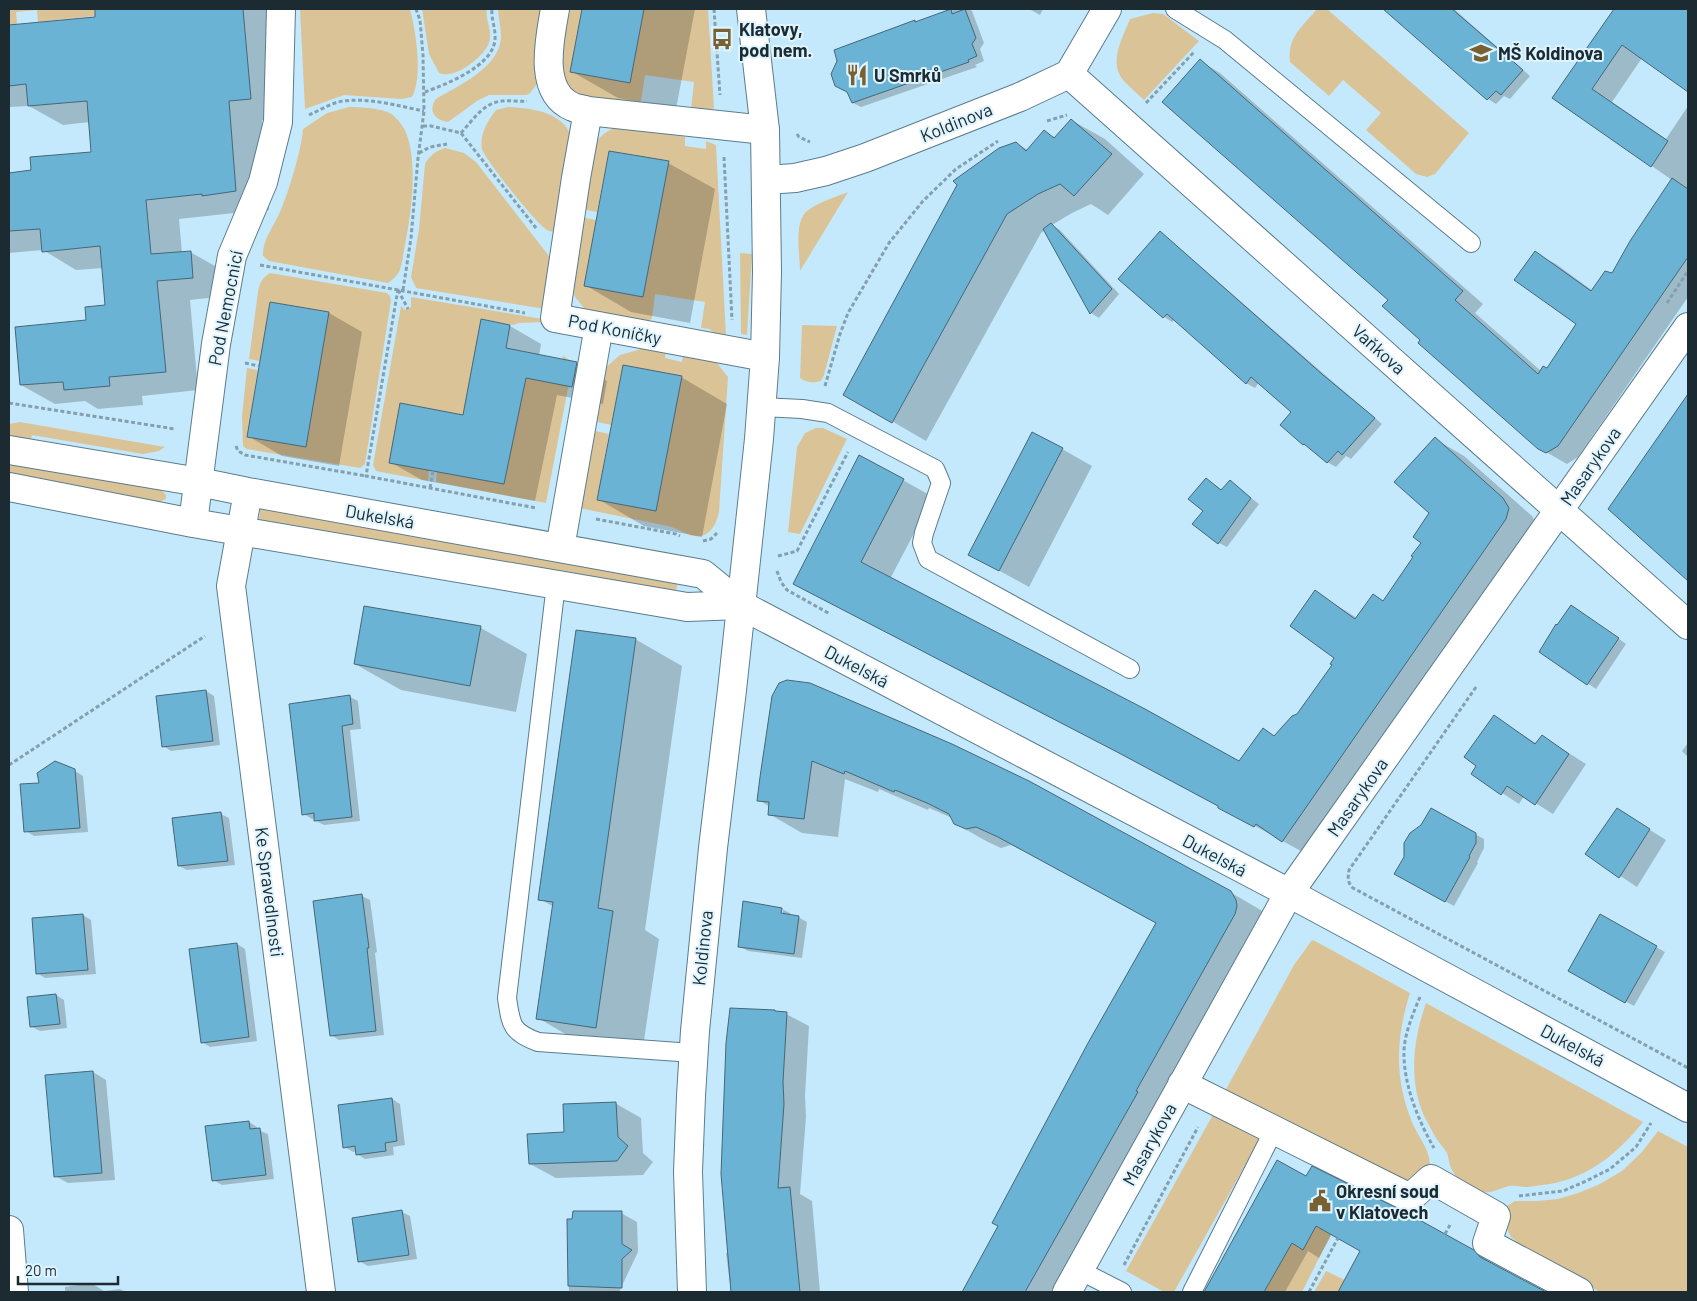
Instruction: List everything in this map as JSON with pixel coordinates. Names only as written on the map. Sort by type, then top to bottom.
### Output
[{"type":"street","name":"Pod Nemocnicí","points":[[193,523],[216,344],[232,256],[263,182],[278,122],[281,9]]},
{"type":"street","points":[[555,9],[549,41],[549,72],[556,92],[563,101],[573,107],[765,130]]},
{"type":"street","points":[[741,605],[765,357],[767,272],[765,130],[751,9]]},
{"type":"street","points":[[1069,74],[1107,9]]},
{"type":"street","name":"Koldinova","points":[[766,180],[795,178],[826,171],[865,158],[1020,97],[1069,74]]},
{"type":"street","name":"Vaňkova","points":[[1069,74],[1688,625]]},
{"type":"street","name":"Pod Koníčky","points":[[588,110],[555,318],[765,357]]},
{"type":"street","points":[[560,548],[599,326]]},
{"type":"street","name":"Masarykova","points":[[1073,1281],[1289,893],[1688,327]]},
{"type":"street","name":"Dukelská","points":[[9,450],[199,482],[703,574],[741,605],[1289,893],[1688,1108]]},
{"type":"street","name":"Dukelská","points":[[9,487],[193,523],[687,607],[741,605]]},
{"type":"street","name":"Ke Spravedlnosti","points":[[248,492],[231,586],[321,1292]]},
{"type":"street","name":"Koldinova","points":[[692,1292],[688,1172],[693,1053],[713,848],[741,605]]},
{"type":"street","points":[[1182,1084],[1410,1198],[1431,1179],[1496,1216],[1487,1243],[1579,1292]]},
{"type":"street","points":[[9,1230],[14,1292]]},
{"type":"lane","points":[[1175,9],[1225,40],[1471,243]]},
{"type":"lane","points":[[761,407],[802,409],[828,413],[935,469],[941,484],[922,543],[928,558],[1130,669]]},
{"type":"lane","points":[[556,584],[507,998],[510,1018],[516,1031],[524,1037],[538,1042],[693,1053]]},
{"type":"lane","points":[[1192,1292],[1274,1130]]},
{"type":"lane","points":[[1073,1281],[1117,1290]]},
{"type":"path","points":[[403,290],[411,238],[425,92],[420,20],[416,9]]},
{"type":"path","points":[[425,92],[464,75],[488,55],[495,42],[492,9]]},
{"type":"path","points":[[1142,107],[1213,32]]},
{"type":"path","points":[[462,133],[483,109],[490,104],[502,101],[528,101],[556,92]]},
{"type":"path","points":[[278,122],[299,120],[329,105],[345,102],[365,101],[424,111]]},
{"type":"path","points":[[1045,122],[1061,116],[1074,114]]},
{"type":"path","points":[[423,126],[462,133],[563,262]]},
{"type":"path","points":[[795,131],[799,137],[809,142],[816,142]]},
{"type":"path","points":[[802,409],[804,387],[824,390],[848,313],[889,243],[922,201],[956,169],[1003,137],[994,139]]},
{"type":"path","points":[[419,154],[430,147],[447,144]]},
{"type":"path","points":[[232,256],[253,264],[555,318]]},
{"type":"path","points":[[398,290],[408,309]]},
{"type":"path","points":[[366,476],[398,290]]},
{"type":"path","points":[[238,362],[259,366]]},
{"type":"path","points":[[9,403],[169,428],[232,435],[238,451],[245,456],[566,513],[676,534],[682,538]]},
{"type":"path","points":[[778,556],[797,551],[860,430]]},
{"type":"path","points":[[430,488],[433,471]]},
{"type":"path","points":[[778,547],[777,571],[781,582],[787,590],[830,614]]},
{"type":"path","points":[[9,765],[210,633]]},
{"type":"path","points":[[1477,685],[1349,870],[1347,878],[1349,884],[1353,888],[1688,1068]]},
{"type":"path","points":[[1421,994],[1407,1033],[1404,1057],[1413,1102],[1420,1125],[1443,1164],[1448,1188]]},
{"type":"path","points":[[1117,1290],[1213,1100]]},
{"type":"path","points":[[1484,1209],[1503,1197],[1563,1191],[1610,1169],[1636,1147],[1652,1122],[1644,1117]]},
{"type":"path","points":[[1309,1292],[1338,1238]]},
{"type":"shaded area","points":[[9,9],[95,9],[95,16],[38,22],[37,10],[16,12],[17,24],[9,25]]},
{"type":"shaded area","points":[[300,9],[410,9],[418,66],[412,97],[402,99],[344,95],[305,109]]},
{"type":"shaded area","points":[[422,9],[487,9],[490,39],[486,49],[460,71],[445,74],[439,73],[429,54]]},
{"type":"shaded area","points":[[498,9],[546,9],[536,62],[537,84],[527,95],[489,95],[477,101],[448,122],[440,120],[434,115],[432,108],[436,99],[473,77],[496,54],[501,40]]},
{"type":"shaded area","points":[[564,9],[582,9],[570,72],[629,83],[644,9],[708,9],[714,108],[706,111],[691,109],[694,82],[645,75],[641,101],[634,106],[590,103],[567,87],[557,60]]},
{"type":"shaded area","points":[[1317,9],[1327,9],[1469,133],[1435,174],[1427,177],[1416,174],[1366,130],[1381,113],[1343,80],[1329,96],[1290,62],[1291,46],[1297,32]]},
{"type":"shaded area","points":[[1153,13],[1163,14],[1199,41],[1144,100],[1123,80],[1119,73],[1117,58],[1121,41],[1130,19]]},
{"type":"shaded area","points":[[349,107],[373,108],[390,113],[405,130],[410,148],[413,177],[407,236],[399,272],[388,283],[269,261],[263,256],[264,244],[280,212],[291,183],[303,129],[327,113]]},
{"type":"shaded area","points":[[508,107],[544,112],[559,120],[566,126],[570,134],[558,231],[552,232],[547,230],[533,217],[501,177],[482,149],[483,133],[490,118],[496,110]]},
{"type":"shaded area","points":[[614,128],[631,128],[685,137],[685,146],[706,149],[706,141],[716,145],[726,336],[719,336],[709,329],[701,328],[705,302],[655,294],[652,318],[646,326],[597,317],[584,308],[575,297],[571,283],[580,217],[596,220],[584,286],[643,297],[669,162],[609,151],[597,212],[581,209],[594,147],[601,136]]},
{"type":"shaded area","points":[[445,148],[464,153],[476,162],[549,256],[553,270],[545,309],[416,288],[411,277],[419,229],[425,164],[439,150]]},
{"type":"shaded area","points":[[848,192],[800,271],[799,230],[803,215],[817,205]]},
{"type":"shaded area","points":[[740,253],[752,254],[747,335],[741,334]]},
{"type":"shaded area","points":[[270,273],[387,293],[390,296],[391,301],[365,464],[360,468],[247,449],[243,446],[242,416],[247,368],[258,370],[247,437],[306,447],[329,312],[270,302],[260,361],[249,359],[259,289],[263,279]]},
{"type":"shaded area","points":[[411,297],[543,319],[544,322],[513,325],[482,319],[472,371],[562,359],[563,356],[577,368],[582,386],[569,383],[546,503],[436,482],[437,472],[504,484],[516,425],[389,463],[429,470],[428,481],[376,471],[373,465],[401,306],[405,310],[411,307]]},
{"type":"shaded area","points":[[802,325],[837,326],[821,381],[810,382],[800,378]]},
{"type":"shaded area","points":[[645,348],[666,351],[665,358],[682,362],[683,354],[698,356],[717,363],[728,377],[719,512],[713,527],[702,536],[690,535],[668,526],[579,508],[591,430],[609,434],[597,500],[656,511],[681,376],[623,366],[611,425],[593,421],[604,369],[620,355]]},
{"type":"shaded area","points":[[20,422],[165,447],[159,451],[143,454],[32,435],[30,444],[9,446],[9,424]]},
{"type":"shaded area","points":[[816,428],[823,428],[847,439],[800,534],[788,532],[797,447],[805,433]]},
{"type":"shaded area","points":[[9,461],[159,488],[166,495],[166,499],[157,503],[9,476]]},
{"type":"shaded area","points":[[261,505],[678,581],[675,596],[259,520]]},
{"type":"shaded area","points":[[1312,940],[1410,993],[1400,1042],[1400,1073],[1406,1105],[1430,1160],[1430,1167],[1415,1178],[1408,1180],[1397,1178],[1224,1093],[1294,965]]},
{"type":"shaded area","points":[[1426,1003],[1643,1122],[1614,1153],[1578,1176],[1550,1184],[1528,1187],[1509,1186],[1489,1192],[1480,1192],[1472,1188],[1453,1172],[1447,1153],[1437,1140],[1425,1118],[1416,1090],[1414,1075],[1415,1046]]},
{"type":"shaded area","points":[[1215,1111],[1261,1137],[1174,1292],[1164,1292],[1126,1271]]},
{"type":"shaded area","points":[[1658,1131],[1688,1147],[1688,1292],[1600,1292],[1523,1247],[1511,1237],[1505,1225],[1503,1215],[1507,1206],[1515,1201],[1558,1199],[1598,1185],[1622,1171],[1642,1152]]},
{"type":"shaded area","points":[[1316,1226],[1331,1234],[1302,1292],[1264,1292],[1292,1243],[1303,1250]]},
{"type":"shaded area","points":[[1326,1271],[1345,1280],[1338,1292],[1314,1292]]},
{"type":"building","points":[[95,9],[243,9],[251,99],[229,101],[236,191],[202,196],[202,194],[146,200],[151,254],[191,251],[193,278],[157,281],[166,372],[109,377],[110,386],[64,390],[63,382],[20,385],[15,327],[86,320],[85,307],[105,305],[100,246],[42,252],[40,229],[9,231],[9,173],[31,170],[30,157],[91,152],[87,101],[28,106],[26,84],[9,86],[9,25],[95,17]]},
{"type":"building","points":[[582,9],[644,9],[630,83],[570,72]]},
{"type":"building","points":[[951,9],[952,14],[965,9],[976,38],[972,44],[977,56],[968,60],[969,62],[852,103],[847,92],[835,86],[831,74],[837,61],[834,50],[915,20],[915,22]]},
{"type":"building","points":[[1383,9],[1452,9],[1523,70],[1501,95],[1496,91],[1487,100]]},
{"type":"building","points":[[1614,9],[1688,9],[1688,92],[1622,45],[1592,89],[1668,141],[1651,167],[1552,98]]},
{"type":"building","points":[[1200,59],[1463,291],[1455,300],[1538,374],[1543,366],[1547,368],[1576,324],[1514,280],[1535,251],[1591,291],[1605,271],[1612,273],[1630,241],[1672,178],[1688,189],[1688,257],[1558,446],[1546,453],[1538,449],[1418,343],[1420,340],[1382,306],[1388,300],[1162,102]]},
{"type":"building","points":[[1071,119],[1112,154],[1074,196],[1060,184],[1038,194],[1007,214],[892,423],[843,395],[957,185],[953,181],[999,148],[1016,142],[1026,151],[1044,130],[1054,138]]},
{"type":"building","points":[[609,151],[669,161],[643,297],[584,286]]},
{"type":"building","points":[[1051,223],[1112,289],[1090,314],[1043,229]]},
{"type":"building","points":[[1160,231],[1323,375],[1375,418],[1342,455],[1338,451],[1327,463],[1303,445],[1280,425],[1291,412],[1251,377],[1246,384],[1167,314],[1163,318],[1118,279]]},
{"type":"building","points":[[270,302],[329,312],[306,447],[247,437]]},
{"type":"building","points":[[481,319],[510,325],[506,348],[577,362],[572,387],[526,378],[504,484],[389,463],[400,403],[463,415]]},
{"type":"building","points":[[623,365],[682,376],[656,511],[597,500]]},
{"type":"building","points":[[1688,394],[1688,581],[1608,509]]},
{"type":"building","points":[[1032,432],[1063,448],[999,571],[968,555]]},
{"type":"building","points":[[1435,437],[1503,498],[1509,508],[1506,519],[1282,842],[1256,824],[1254,827],[1119,753],[793,584],[859,455],[904,479],[861,562],[1145,709],[1239,761],[1263,728],[1274,736],[1292,716],[1297,714],[1332,665],[1330,664],[1334,658],[1290,626],[1315,590],[1355,619],[1373,594],[1383,601],[1413,557],[1411,556],[1421,543],[1413,537],[1429,513],[1394,482]]},
{"type":"building","points":[[1206,478],[1221,490],[1230,480],[1251,498],[1218,544],[1192,524],[1203,511],[1188,499]]},
{"type":"building","points":[[1571,605],[1619,638],[1587,685],[1539,652],[1556,624]]},
{"type":"building","points":[[364,606],[481,626],[470,686],[354,664]]},
{"type":"building","points":[[576,630],[636,638],[598,908],[613,911],[596,1028],[536,1019],[553,902],[538,900]]},
{"type":"building","points":[[787,680],[810,683],[952,744],[1029,781],[1231,891],[1236,900],[1235,914],[1136,1091],[1138,1092],[1025,1292],[962,1292],[998,1226],[992,1223],[1088,1043],[1156,923],[998,837],[976,827],[966,829],[954,824],[949,814],[927,803],[895,790],[894,792],[845,771],[844,774],[812,761],[804,819],[768,815],[769,802],[757,801],[760,777],[772,696],[779,683]]},
{"type":"building","points":[[206,690],[213,741],[162,747],[156,696]]},
{"type":"building","points":[[350,695],[353,724],[342,726],[352,817],[314,821],[314,813],[302,815],[289,704]]},
{"type":"building","points":[[1494,715],[1535,744],[1542,735],[1569,754],[1535,805],[1507,786],[1501,795],[1471,774],[1476,766],[1464,757]]},
{"type":"building","points":[[55,761],[75,769],[80,828],[24,832],[20,784],[39,783],[37,773]]},
{"type":"building","points":[[1431,808],[1476,833],[1476,843],[1470,857],[1445,902],[1394,874],[1404,857],[1404,843],[1410,833],[1421,825]]},
{"type":"building","points":[[1617,808],[1650,829],[1619,878],[1585,854]]},
{"type":"building","points":[[221,812],[228,861],[178,866],[172,818]]},
{"type":"building","points":[[362,894],[376,1031],[330,1036],[313,901]]},
{"type":"building","points":[[743,901],[782,908],[781,913],[799,916],[794,954],[738,947]]},
{"type":"building","points":[[83,914],[88,970],[36,974],[32,918]]},
{"type":"building","points":[[1600,914],[1657,946],[1625,1003],[1568,971]]},
{"type":"building","points":[[237,943],[249,1037],[201,1043],[189,949]]},
{"type":"building","points":[[56,994],[60,1024],[30,1027],[27,997]]},
{"type":"building","points":[[730,1008],[787,1012],[783,1082],[784,1104],[778,1188],[790,1187],[800,1292],[731,1292],[721,1174],[726,1043]]},
{"type":"building","points":[[93,1071],[102,1173],[54,1177],[45,1075]]},
{"type":"building","points":[[392,1098],[397,1141],[385,1143],[386,1151],[356,1155],[355,1146],[343,1148],[338,1105]]},
{"type":"building","points":[[616,1102],[618,1137],[628,1146],[617,1161],[529,1164],[527,1134],[564,1132],[563,1104]]},
{"type":"building","points":[[249,1121],[250,1129],[260,1128],[266,1175],[212,1181],[205,1126]]},
{"type":"building","name":"Okresní soud v Klatovech","points":[[1277,1160],[1306,1176],[1312,1166],[1405,1212],[1474,1250],[1480,1257],[1546,1292],[1338,1292],[1360,1251],[1316,1226],[1303,1250],[1292,1243],[1264,1292],[1204,1292]]},
{"type":"building","points":[[402,1210],[409,1255],[358,1262],[352,1218]]},
{"type":"building","points":[[573,1211],[622,1211],[622,1244],[632,1250],[622,1259],[622,1288],[568,1286],[567,1219],[572,1219]]},
{"type":"place","name":"Klatovy, pod nem.","points":[[722,39]]},
{"type":"place","name":"MŠ Koldinova","points":[[1481,53]]},
{"type":"place","name":"U Smrků","points":[[857,75]]},
{"type":"place","name":"Okresní soud v Klatovech","points":[[1320,1201]]}]
